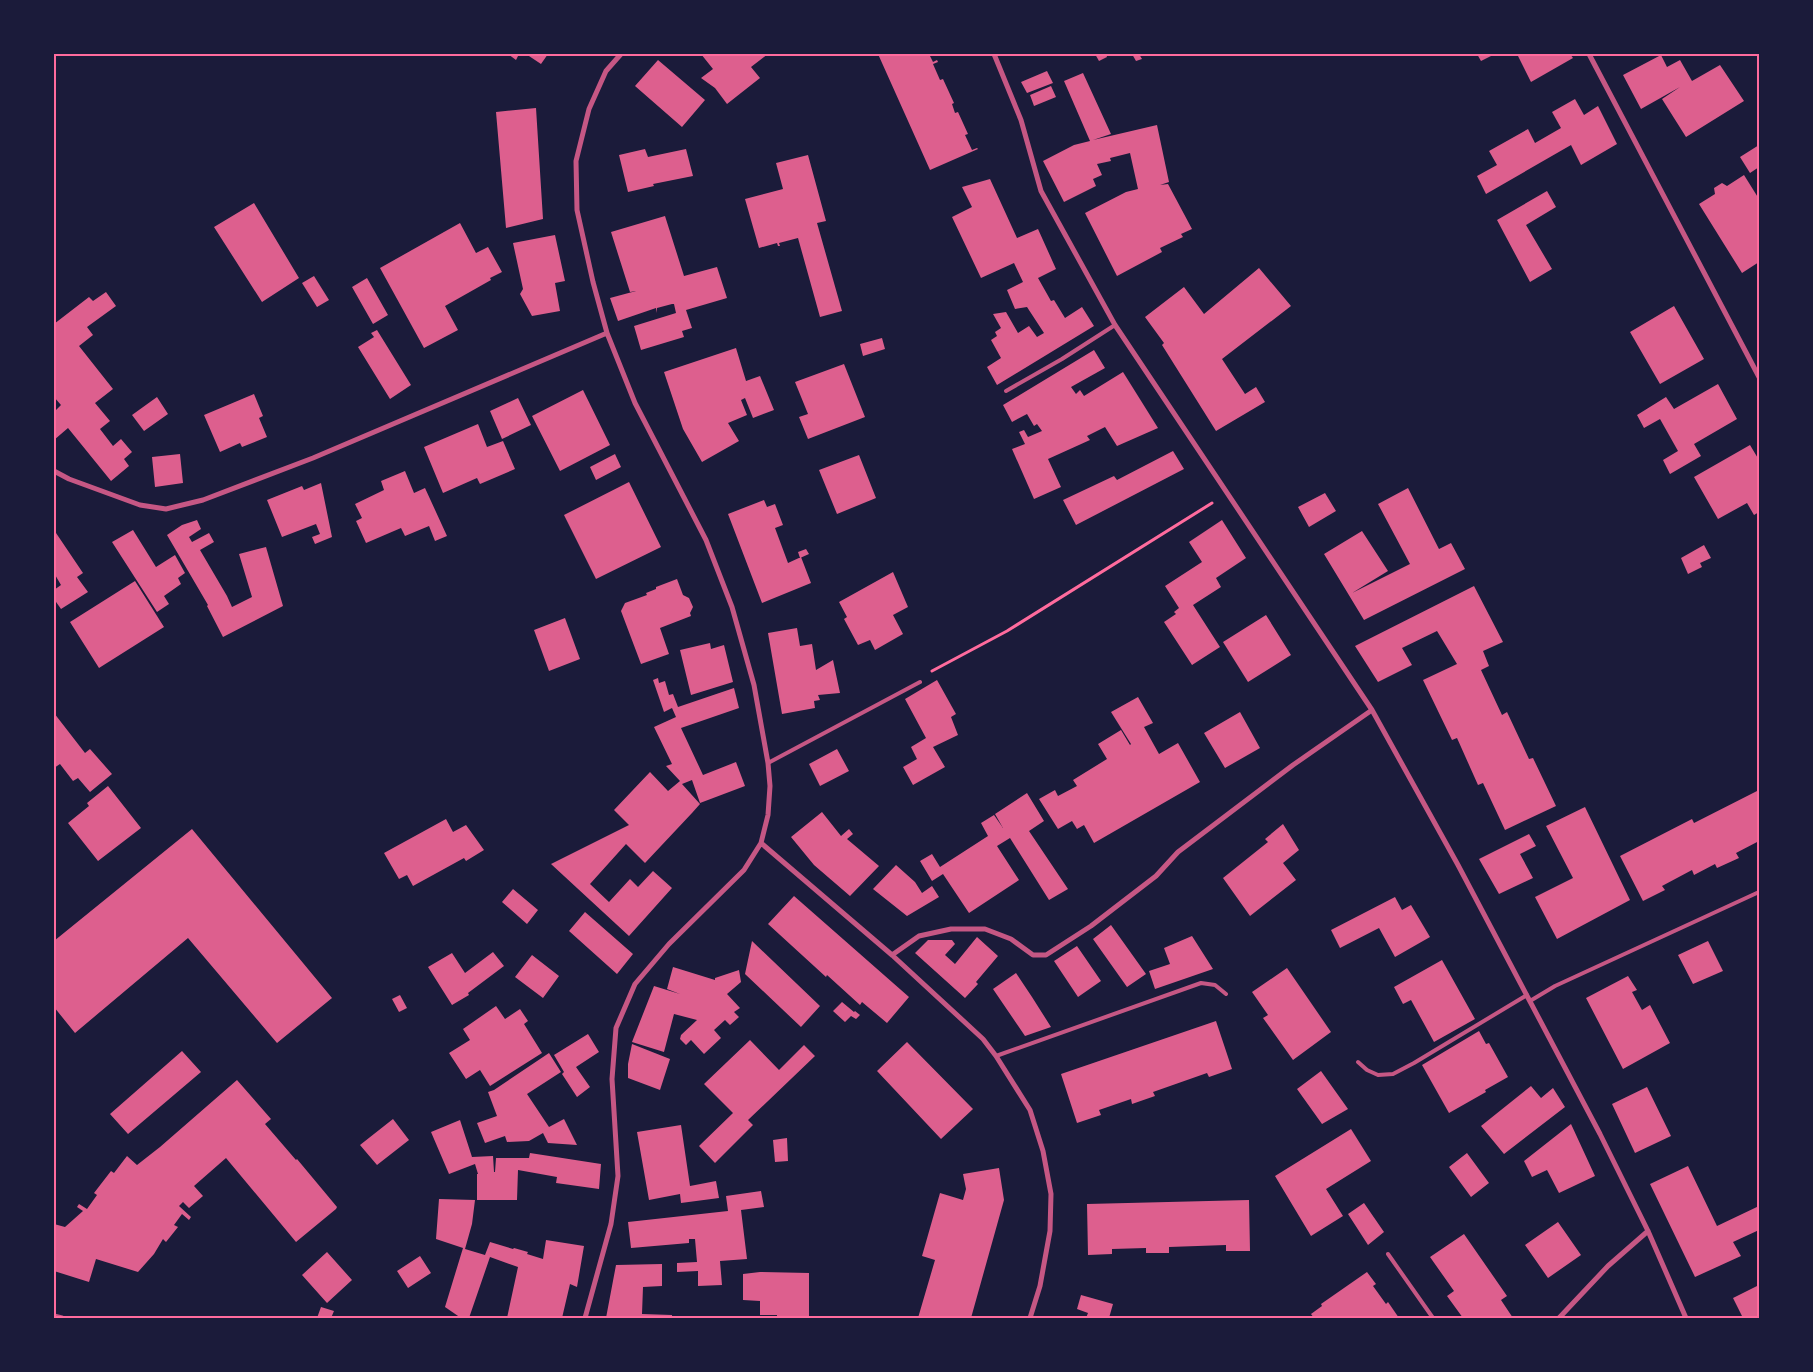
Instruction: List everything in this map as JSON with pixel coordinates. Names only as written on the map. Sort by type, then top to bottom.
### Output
[{"type":"street","points":[[585,1318],[611,1224],[618,1176],[612,1079],[616,1028],[635,984],[669,944],[744,870],[761,843],[768,815],[770,786],[768,763],[754,685],[732,607],[706,540],[635,403],[607,333],[593,282],[577,210],[576,161],[589,109],[606,71],[621,54]]},
{"type":"street","points":[[994,54],[1021,120],[1041,191],[1115,325],[1372,710],[1458,865],[1600,1134],[1648,1231],[1686,1318]]},
{"type":"street","points":[[1589,54],[1759,377]]},
{"type":"street","points":[[54,471],[69,479],[140,505],[166,509],[203,500],[314,458],[607,333]]},
{"type":"street","points":[[892,955],[919,936],[951,929],[985,929],[1011,939],[1033,955],[1046,955],[1091,926],[1156,876],[1178,852],[1293,765],[1372,710]]},
{"type":"street","points":[[761,843],[892,955],[983,1038],[1030,1110],[1044,1151],[1051,1194],[1050,1231],[1040,1286],[1030,1318]]},
{"type":"street","points":[[1559,1318],[1608,1266],[1648,1231]]},
{"type":"street","points":[[54,1316],[62,1318]]},
{"type":"lane","points":[[1006,391],[1062,359],[1115,325]]},
{"type":"lane","points":[[768,763],[920,682]]},
{"type":"lane","points":[[1530,1001],[1555,986],[1759,892]]},
{"type":"lane","points":[[996,1056],[1201,983],[1215,985],[1226,994]]},
{"type":"lane","points":[[1358,1062],[1367,1070],[1378,1075],[1393,1074],[1527,995]]},
{"type":"lane","points":[[1388,1254],[1433,1318]]},
{"type":"path","points":[[920,682],[932,670],[1007,631],[1227,493]]},
{"type":"building","points":[[508,54],[519,54],[516,60]]},
{"type":"building","points":[[526,54],[548,54],[541,64]]},
{"type":"building","points":[[701,54],[768,54],[751,67],[760,78],[727,104],[715,88],[701,78],[713,69]]},
{"type":"building","points":[[878,54],[929,54],[933,62],[937,60],[938,62],[933,64],[940,80],[943,79],[954,103],[952,104],[955,113],[958,112],[968,134],[965,135],[972,150],[978,149],[930,170]]},
{"type":"building","points":[[1095,54],[1106,54],[1107,57],[1099,61]]},
{"type":"building","points":[[1132,54],[1139,54],[1142,59],[1136,61]]},
{"type":"building","points":[[1477,54],[1495,54],[1481,61]]},
{"type":"building","points":[[1517,54],[1570,54],[1573,58],[1531,82]]},
{"type":"building","points":[[1661,55],[1667,67],[1680,60],[1692,81],[1720,65],[1744,101],[1686,137],[1662,99],[1680,87],[1641,109],[1623,75]]},
{"type":"building","points":[[658,60],[705,100],[682,127],[635,86]]},
{"type":"building","points":[[1047,71],[1053,83],[1027,93],[1021,82]]},
{"type":"building","points":[[1083,73],[1111,134],[1093,140],[1157,125],[1169,182],[1160,185],[1168,184],[1192,229],[1181,234],[1183,237],[1160,248],[1162,252],[1117,276],[1085,213],[1126,192],[1138,189],[1130,153],[1110,158],[1111,161],[1097,164],[1102,175],[1093,179],[1096,186],[1064,202],[1043,161],[1074,145],[1090,141],[1064,81]]},
{"type":"building","points":[[1051,86],[1056,97],[1034,106],[1030,95]]},
{"type":"building","points":[[1575,99],[1584,115],[1598,106],[1617,144],[1581,165],[1571,145],[1486,194],[1477,176],[1497,165],[1489,151],[1528,129],[1535,143],[1561,128],[1552,112]]},
{"type":"building","points":[[536,108],[543,219],[506,228],[496,112]]},
{"type":"building","points":[[1759,145],[1759,167],[1750,173],[1740,157]]},
{"type":"building","points":[[645,149],[648,157],[686,149],[693,176],[653,184],[654,186],[628,192],[619,155]]},
{"type":"building","points":[[808,155],[826,221],[817,223],[842,311],[820,317],[798,238],[779,243],[780,246],[777,243],[759,248],[745,199],[783,189],[776,163]]},
{"type":"building","points":[[1744,175],[1759,199],[1759,262],[1742,273],[1699,204],[1715,194],[1714,188],[1722,183],[1727,186]]},
{"type":"building","points":[[990,179],[1017,238],[1038,229],[1056,269],[1038,278],[1051,301],[1054,300],[1065,318],[1082,307],[1094,326],[997,385],[987,367],[1001,358],[991,340],[997,336],[995,332],[1001,328],[993,314],[1006,312],[1018,333],[1029,326],[1037,337],[1044,333],[1027,307],[1015,309],[1007,290],[1023,282],[1014,263],[981,278],[952,217],[972,207],[962,187]]},
{"type":"building","points":[[1547,191],[1556,207],[1526,225],[1552,269],[1530,282],[1497,220]]},
{"type":"building","points":[[254,203],[299,278],[262,302],[214,227]]},
{"type":"building","points":[[665,216],[684,276],[717,267],[727,298],[686,310],[692,328],[682,331],[684,337],[641,350],[634,326],[676,313],[674,304],[657,308],[656,313],[656,308],[618,321],[610,298],[636,291],[630,292],[611,232]]},
{"type":"building","points":[[460,223],[476,253],[488,247],[502,272],[445,306],[458,330],[424,348],[380,268]]},
{"type":"building","points":[[555,235],[565,281],[555,283],[560,311],[532,316],[520,294],[523,289],[513,243]]},
{"type":"building","points":[[1259,268],[1291,306],[1222,359],[1245,394],[1256,387],[1265,402],[1216,431],[1162,345],[1164,343],[1145,317],[1184,287],[1204,314]]},
{"type":"building","points":[[314,276],[329,300],[317,307],[302,283]]},
{"type":"building","points":[[367,278],[388,315],[373,324],[352,287]]},
{"type":"building","points":[[106,292],[116,306],[87,327],[93,335],[79,346],[113,389],[95,403],[110,421],[100,429],[113,446],[121,439],[132,452],[124,459],[129,466],[111,481],[68,428],[54,440],[54,412],[61,405],[54,397],[54,324],[89,297],[93,301]]},
{"type":"building","points":[[1674,306],[1704,359],[1660,384],[1630,332]]},
{"type":"building","points":[[377,330],[411,385],[390,399],[358,347],[374,337],[371,333]]},
{"type":"building","points":[[882,338],[885,349],[863,356],[860,344]]},
{"type":"building","points":[[736,348],[746,381],[760,376],[774,410],[753,418],[745,398],[741,400],[747,415],[728,423],[739,441],[702,462],[683,429],[664,372]]},
{"type":"building","points":[[1094,350],[1105,368],[1071,387],[1076,394],[1080,390],[1084,396],[1123,372],[1158,428],[1117,446],[1105,427],[1087,436],[1090,440],[1048,459],[1061,487],[1034,499],[1012,449],[1025,444],[1019,432],[1024,430],[1028,437],[1042,431],[1037,424],[1034,426],[1027,414],[1012,422],[1003,405]]},
{"type":"building","points":[[844,364],[865,417],[808,439],[799,417],[808,414],[795,382]]},
{"type":"building","points":[[1718,384],[1737,419],[1694,444],[1701,456],[1670,474],[1663,460],[1678,451],[1660,419],[1644,428],[1637,415],[1666,397],[1674,409]]},
{"type":"building","points":[[583,390],[610,445],[560,471],[532,416]]},
{"type":"building","points":[[254,394],[263,416],[259,418],[267,437],[242,447],[240,443],[220,452],[204,415]]},
{"type":"building","points":[[157,397],[168,414],[144,431],[132,415]]},
{"type":"building","points":[[518,398],[531,425],[502,439],[490,411]]},
{"type":"building","points":[[478,424],[487,447],[503,441],[515,469],[480,484],[477,478],[443,493],[424,447]]},
{"type":"building","points":[[1750,445],[1759,460],[1759,512],[1754,515],[1747,503],[1718,519],[1694,477]]},
{"type":"building","points":[[1173,451],[1184,469],[1076,525],[1063,500],[1114,476],[1117,480]]},
{"type":"building","points":[[180,454],[183,483],[155,487],[152,457]]},
{"type":"building","points":[[615,454],[621,467],[596,480],[590,467]]},
{"type":"building","points":[[859,455],[876,498],[837,514],[819,470]]},
{"type":"building","points":[[405,471],[414,493],[425,488],[447,536],[435,541],[429,526],[405,536],[401,528],[366,543],[356,521],[362,518],[355,504],[384,490],[381,481]]},
{"type":"building","points":[[629,482],[661,547],[596,579],[564,515]]},
{"type":"building","points":[[321,483],[332,537],[315,544],[312,537],[320,534],[316,524],[282,537],[267,500],[302,486],[304,490]]},
{"type":"building","points":[[1408,488],[1439,549],[1451,543],[1465,569],[1364,620],[1324,554],[1362,531],[1388,571],[1352,593],[1410,564],[1378,504]]},
{"type":"building","points":[[1325,493],[1336,511],[1309,527],[1298,507]]},
{"type":"building","points":[[764,500],[767,507],[775,504],[783,525],[775,528],[788,563],[801,557],[811,583],[762,603],[728,514]]},
{"type":"building","points":[[197,520],[201,529],[189,537],[192,542],[209,533],[214,542],[200,550],[232,607],[252,597],[239,554],[266,547],[283,606],[223,637],[208,605],[167,535],[182,525]]},
{"type":"building","points":[[1222,520],[1246,558],[1216,578],[1221,587],[1193,605],[1220,647],[1192,665],[1164,622],[1176,614],[1174,612],[1179,608],[1165,586],[1202,562],[1189,542]]},
{"type":"building","points":[[54,530],[83,573],[77,577],[88,592],[61,609],[54,599],[54,590],[61,585],[54,573]]},
{"type":"building","points":[[133,530],[156,567],[175,555],[185,573],[178,578],[181,584],[164,596],[169,604],[157,612],[112,542]]},
{"type":"building","points":[[1704,545],[1711,558],[1700,563],[1702,567],[1688,574],[1681,558]]},
{"type":"building","points":[[806,549],[809,554],[800,558],[798,552]]},
{"type":"building","points":[[893,572],[908,607],[893,615],[903,634],[875,650],[870,640],[858,645],[844,619],[847,617],[839,602]]},
{"type":"building","points":[[677,579],[683,595],[689,598],[693,607],[690,613],[691,616],[660,628],[669,654],[641,664],[621,611],[625,603],[647,595],[646,593],[656,589],[656,587]]},
{"type":"building","points":[[135,581],[164,627],[99,668],[70,622]]},
{"type":"building","points":[[1474,586],[1503,642],[1483,651],[1489,666],[1481,670],[1502,715],[1507,712],[1529,759],[1533,758],[1556,806],[1505,830],[1483,783],[1478,785],[1457,738],[1452,740],[1423,680],[1457,664],[1437,631],[1402,648],[1412,665],[1378,682],[1355,646]]},
{"type":"building","points":[[1266,615],[1291,655],[1248,682],[1223,642]]},
{"type":"building","points":[[565,618],[580,659],[549,671],[534,630]]},
{"type":"building","points":[[797,628],[800,646],[812,644],[816,670],[833,660],[840,693],[818,695],[820,700],[814,701],[815,708],[782,714],[768,633]]},
{"type":"building","points":[[710,643],[711,649],[724,645],[733,682],[691,695],[680,650]]},
{"type":"building","points":[[658,678],[659,683],[665,681],[669,695],[673,694],[678,707],[734,688],[739,708],[681,728],[703,775],[736,762],[745,786],[700,803],[692,780],[682,784],[700,804],[692,813],[645,863],[626,844],[590,884],[609,902],[630,879],[638,887],[653,871],[672,888],[629,936],[551,864],[629,825],[614,810],[650,772],[668,791],[680,781],[666,766],[672,764],[654,727],[676,717],[672,708],[664,712],[653,680]]},
{"type":"building","points":[[937,680],[956,714],[951,717],[958,735],[933,747],[945,767],[913,785],[903,767],[917,759],[911,747],[926,738],[905,699]]},
{"type":"building","points":[[1138,697],[1153,723],[1144,727],[1159,754],[1178,743],[1200,782],[1094,843],[1084,825],[1077,829],[1072,821],[1058,829],[1039,799],[1055,790],[1058,796],[1077,786],[1073,780],[1107,759],[1098,744],[1121,730],[1131,744],[1111,712]]},
{"type":"building","points":[[1240,712],[1260,748],[1225,768],[1204,733]]},
{"type":"building","points":[[54,713],[85,753],[90,749],[112,774],[90,792],[78,778],[73,781],[60,764],[54,768]]},
{"type":"building","points":[[837,749],[849,771],[820,786],[809,764]]},
{"type":"building","points":[[108,786],[141,828],[98,861],[68,823],[89,806],[87,803]]},
{"type":"building","points":[[1759,790],[1759,841],[1736,853],[1739,858],[1717,868],[1715,864],[1694,875],[1692,870],[1662,886],[1665,890],[1643,901],[1620,856],[1692,819],[1694,823]]},
{"type":"building","points":[[1027,793],[1044,821],[1029,831],[1068,889],[1049,900],[1010,838],[997,846],[1019,880],[969,913],[943,874],[932,881],[920,861],[932,854],[940,867],[988,836],[981,823],[994,815],[1003,828],[995,814]]},
{"type":"building","points":[[1585,807],[1630,900],[1557,939],[1535,897],[1573,878],[1546,826]]},
{"type":"building","points":[[822,812],[841,836],[849,829],[853,834],[847,839],[879,866],[850,896],[814,865],[791,837]]},
{"type":"building","points":[[446,819],[453,832],[466,825],[484,850],[466,861],[464,858],[413,886],[407,875],[399,879],[384,853]]},
{"type":"building","points":[[1283,824],[1299,850],[1283,863],[1296,880],[1250,916],[1223,878],[1268,842],[1265,839]]},
{"type":"building","points":[[192,829],[332,998],[277,1043],[188,938],[75,1033],[54,1007],[54,941]]},
{"type":"building","points":[[1529,834],[1536,846],[1520,854],[1533,878],[1499,894],[1479,859]]},
{"type":"building","points":[[896,865],[915,882],[922,893],[932,886],[939,897],[907,916],[873,889]]},
{"type":"building","points":[[513,889],[538,910],[527,924],[502,902]]},
{"type":"building","points":[[794,896],[909,997],[887,1023],[862,1002],[860,1005],[827,975],[826,977],[768,924]]},
{"type":"building","points":[[1395,897],[1402,910],[1411,905],[1430,937],[1395,957],[1379,928],[1340,948],[1331,930]]},
{"type":"building","points":[[585,912],[633,954],[617,974],[569,931]]},
{"type":"building","points":[[1111,925],[1146,974],[1127,987],[1093,939]]},
{"type":"building","points":[[1192,936],[1213,969],[1155,989],[1149,971],[1170,964],[1164,948]]},
{"type":"building","points":[[977,937],[998,956],[976,982],[978,984],[965,998],[915,953],[928,940],[952,940],[955,944],[945,955],[955,964]]},
{"type":"building","points":[[752,941],[820,1006],[801,1027],[745,974]]},
{"type":"building","points":[[1708,941],[1723,971],[1693,984],[1678,955]]},
{"type":"building","points":[[1077,946],[1101,981],[1078,997],[1054,961]]},
{"type":"building","points":[[493,952],[504,966],[468,993],[469,995],[452,1005],[428,967],[452,953],[465,973]]},
{"type":"building","points":[[532,955],[559,976],[543,998],[515,977]]},
{"type":"building","points":[[1442,960],[1475,1019],[1434,1042],[1411,1000],[1403,1004],[1394,987]]},
{"type":"building","points":[[673,967],[715,980],[715,978],[739,970],[741,982],[727,994],[740,1008],[734,1012],[739,1017],[730,1025],[725,1020],[714,1030],[721,1038],[704,1054],[691,1040],[686,1045],[680,1039],[681,1035],[697,1020],[674,1014],[664,1052],[632,1042],[654,986],[680,994],[667,989]]},
{"type":"building","points":[[1287,968],[1331,1032],[1293,1060],[1263,1018],[1268,1015],[1252,992]]},
{"type":"building","points":[[1016,973],[1051,1027],[1025,1036],[993,989]]},
{"type":"building","points":[[1628,976],[1637,990],[1632,992],[1642,1010],[1650,1005],[1670,1043],[1623,1069],[1586,998]]},
{"type":"building","points":[[400,995],[407,1008],[399,1012],[392,999]]},
{"type":"building","points":[[842,1002],[860,1015],[856,1019],[851,1016],[845,1022],[833,1011]]},
{"type":"building","points":[[496,1006],[505,1019],[520,1009],[528,1021],[524,1024],[542,1053],[490,1086],[480,1070],[466,1079],[449,1053],[470,1040],[463,1029]]},
{"type":"building","points":[[1216,1021],[1232,1069],[1209,1077],[1207,1073],[1153,1092],[1155,1096],[1132,1104],[1131,1099],[1099,1110],[1101,1115],[1077,1123],[1061,1074]]},
{"type":"building","points":[[1479,1031],[1486,1044],[1489,1043],[1508,1077],[1449,1113],[1422,1065]]},
{"type":"building","points":[[588,1034],[599,1052],[576,1067],[590,1087],[577,1097],[562,1074],[564,1072],[554,1055]]},
{"type":"building","points":[[750,1040],[779,1070],[804,1045],[815,1056],[748,1120],[753,1125],[715,1163],[699,1146],[733,1113],[704,1084]]},
{"type":"building","points":[[907,1042],[973,1109],[941,1139],[877,1071]]},
{"type":"building","points":[[632,1044],[670,1059],[660,1090],[628,1078],[628,1064]]},
{"type":"building","points":[[182,1051],[201,1072],[128,1134],[110,1114]]},
{"type":"building","points":[[549,1053],[561,1072],[527,1094],[549,1127],[564,1119],[577,1145],[548,1143],[543,1133],[529,1141],[507,1142],[505,1136],[485,1143],[477,1123],[497,1116],[488,1092],[494,1090]]},
{"type":"building","points":[[1321,1071],[1348,1109],[1322,1124],[1297,1089]]},
{"type":"building","points":[[237,1080],[271,1119],[265,1124],[297,1159],[337,1207],[336,1209],[296,1242],[226,1158],[194,1186],[203,1196],[189,1208],[183,1202],[179,1206],[191,1217],[189,1220],[182,1214],[174,1225],[178,1227],[166,1242],[163,1239],[154,1254],[138,1272],[96,1259],[89,1282],[54,1271],[54,1224],[65,1227],[83,1211],[77,1207],[79,1204],[87,1209],[97,1195],[94,1193],[111,1171],[114,1173],[127,1156],[137,1165]]},
{"type":"building","points":[[1531,1086],[1541,1098],[1553,1088],[1565,1107],[1504,1154],[1481,1126]]},
{"type":"building","points":[[1647,1087],[1671,1136],[1635,1153],[1612,1104]]},
{"type":"building","points":[[393,1119],[409,1140],[377,1165],[360,1145]]},
{"type":"building","points":[[460,1120],[472,1157],[493,1156],[494,1172],[496,1158],[529,1158],[530,1153],[601,1164],[599,1189],[556,1183],[557,1177],[518,1170],[517,1200],[477,1200],[478,1174],[475,1164],[449,1174],[431,1132]]},
{"type":"building","points":[[1571,1124],[1595,1176],[1559,1193],[1547,1170],[1532,1177],[1524,1161]]},
{"type":"building","points":[[681,1125],[690,1186],[716,1181],[719,1198],[681,1203],[680,1194],[649,1200],[637,1132]]},
{"type":"building","points":[[1351,1129],[1371,1161],[1326,1189],[1343,1216],[1311,1236],[1275,1176]]},
{"type":"building","points":[[787,1138],[788,1161],[775,1162],[773,1140]]},
{"type":"building","points":[[1467,1153],[1489,1183],[1471,1197],[1449,1167]]},
{"type":"building","points":[[1688,1166],[1717,1226],[1759,1206],[1759,1230],[1733,1242],[1741,1256],[1695,1277],[1650,1184]]},
{"type":"building","points":[[999,1168],[1004,1200],[971,1318],[918,1318],[935,1260],[922,1256],[940,1193],[963,1200],[966,1189],[963,1174]]},
{"type":"building","points":[[761,1191],[764,1207],[741,1210],[747,1259],[720,1261],[722,1285],[698,1286],[698,1271],[677,1272],[677,1263],[697,1262],[695,1239],[689,1239],[689,1243],[631,1248],[628,1222],[728,1211],[726,1196]]},
{"type":"building","points":[[439,1199],[475,1200],[472,1224],[465,1249],[485,1255],[490,1242],[528,1252],[527,1254],[543,1259],[546,1240],[584,1246],[577,1287],[570,1284],[562,1318],[507,1318],[518,1267],[490,1257],[469,1318],[461,1318],[445,1307],[463,1248],[436,1239]]},
{"type":"building","points":[[1249,1200],[1250,1251],[1226,1251],[1226,1245],[1169,1247],[1169,1253],[1146,1253],[1146,1248],[1112,1249],[1112,1254],[1088,1255],[1087,1204]]},
{"type":"building","points":[[1364,1203],[1384,1232],[1368,1245],[1348,1214]]},
{"type":"building","points":[[1558,1222],[1581,1255],[1548,1278],[1525,1245]]},
{"type":"building","points":[[1464,1234],[1507,1296],[1501,1300],[1513,1318],[1463,1318],[1447,1296],[1454,1291],[1430,1257]]},
{"type":"building","points":[[327,1252],[352,1280],[327,1303],[302,1275]]},
{"type":"building","points":[[420,1256],[431,1273],[408,1288],[397,1271]]},
{"type":"building","points":[[662,1264],[662,1286],[643,1287],[642,1314],[672,1315],[672,1318],[606,1318],[616,1265]]},
{"type":"building","points":[[760,1272],[809,1273],[809,1318],[777,1318],[777,1315],[760,1315],[760,1301],[743,1300],[743,1274]]},
{"type":"building","points":[[1367,1272],[1376,1284],[1373,1286],[1386,1304],[1388,1302],[1399,1318],[1314,1318],[1311,1314],[1322,1306],[1321,1304]]},
{"type":"building","points":[[1759,1285],[1759,1318],[1743,1318],[1733,1298]]},
{"type":"building","points":[[1081,1295],[1113,1304],[1109,1318],[1086,1318],[1088,1313],[1077,1309]]},
{"type":"building","points":[[321,1307],[334,1311],[331,1318],[317,1318]]}]
